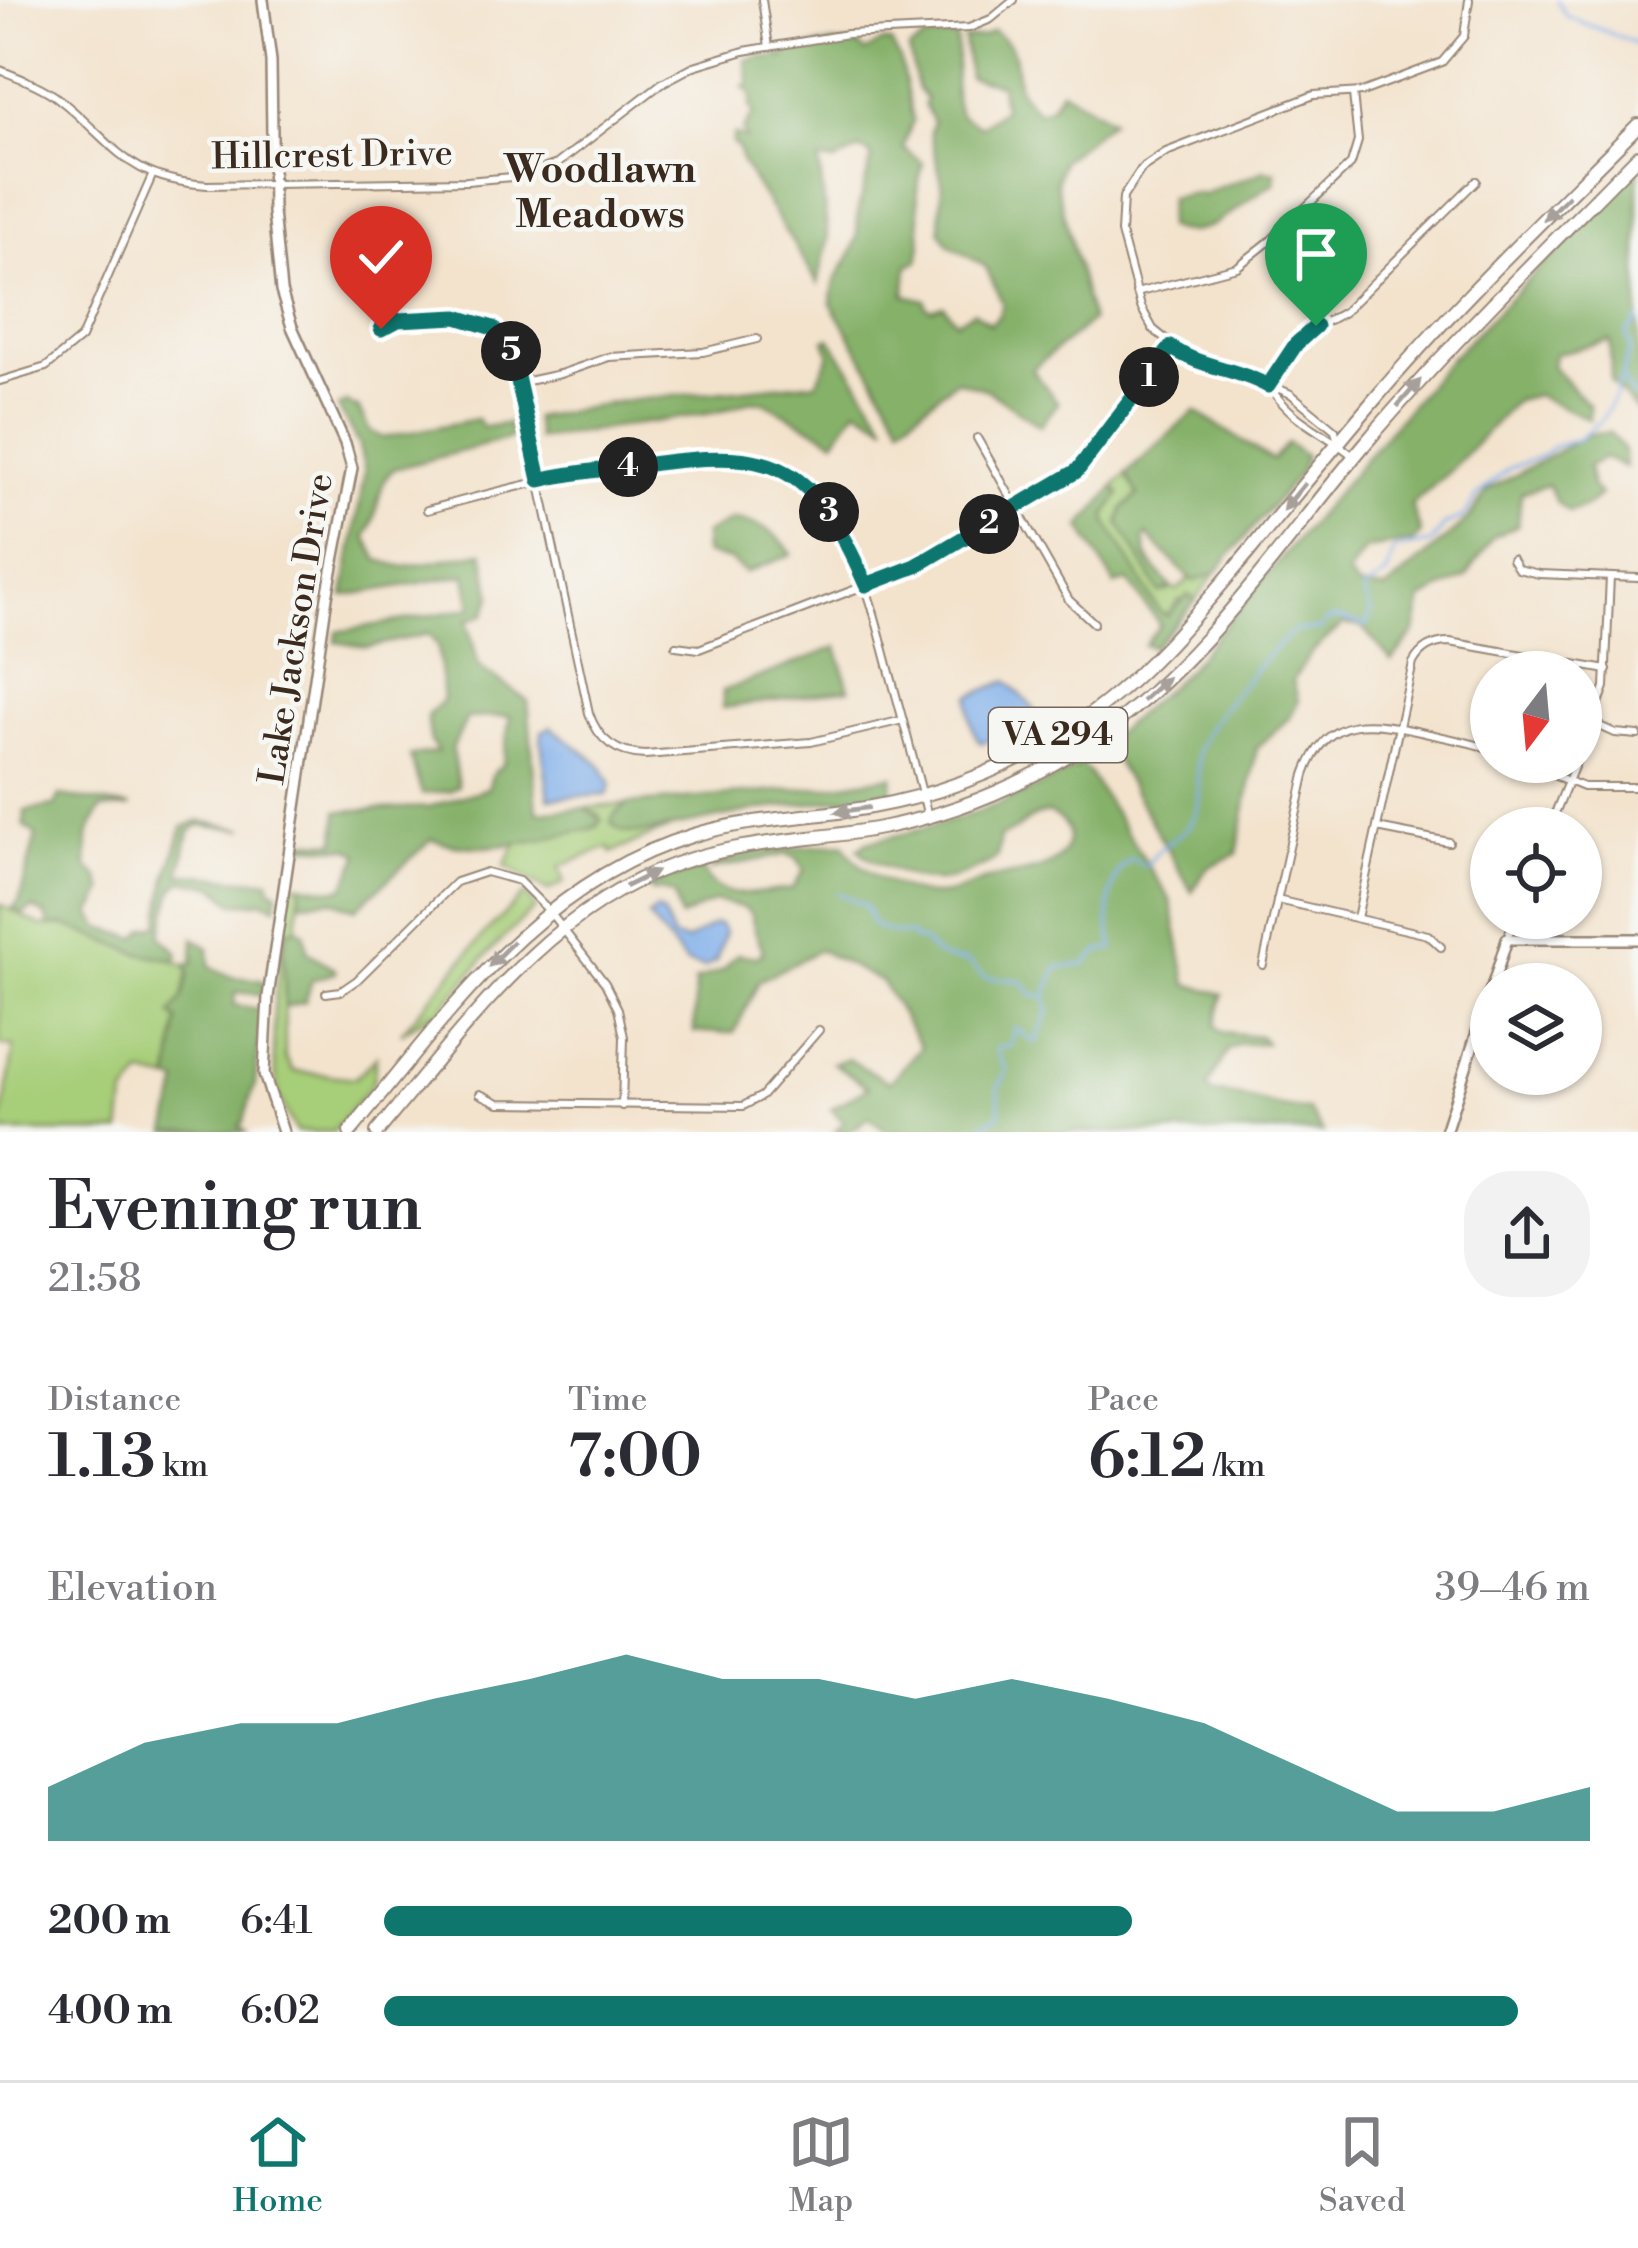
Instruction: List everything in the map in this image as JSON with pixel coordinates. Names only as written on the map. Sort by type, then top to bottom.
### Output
[{"type":"highway","name":"VA 294","points":[[350,1132],[507,947],[549,910],[618,866],[694,835],[923,795],[991,771],[1046,743],[1125,687],[1179,634],[1424,344],[1638,125]]},
{"type":"highway","name":"VA 294","points":[[377,1132],[510,975],[562,928],[622,888],[707,854],[758,842],[879,828],[984,798],[1035,775],[1145,699],[1206,637],[1450,348],[1638,156]]},
{"type":"street","name":"Lake Jackson Drive","points":[[263,0],[272,74],[277,271],[285,309],[352,468],[329,583],[265,1032],[267,1088],[283,1132]]},
{"type":"street","points":[[762,0],[769,46]]},
{"type":"street","name":"Hillcrest Drive","points":[[0,70],[57,98],[116,153],[152,176],[186,184],[467,182],[538,172],[574,153],[678,74],[722,56],[847,34],[969,28],[991,19],[1014,0]]},
{"type":"street","points":[[1338,443],[1335,430],[1291,394],[1199,362],[1171,347],[1146,318],[1119,220],[1126,188],[1142,168],[1166,152],[1314,95],[1353,94],[1442,62],[1464,36],[1468,0]]},
{"type":"street","points":[[1136,293],[1231,269],[1271,241],[1351,164],[1358,147],[1353,94]]},
{"type":"street","points":[[0,381],[46,368],[81,338],[152,176]]},
{"type":"street","points":[[1268,386],[1305,333],[1343,312],[1476,181]]},
{"type":"street","points":[[381,329],[398,320],[457,317],[482,322],[505,341],[594,728],[610,746],[645,755],[811,742],[902,720]]},
{"type":"street","points":[[518,383],[609,357],[703,352],[757,339]]},
{"type":"street","points":[[676,646],[699,649],[916,566],[1053,488],[1088,459],[1171,347]]},
{"type":"street","points":[[1268,386],[1282,405],[1354,458]]},
{"type":"street","points":[[977,438],[1070,600],[1094,623]]},
{"type":"street","points":[[427,510],[540,480],[689,459],[757,460],[784,470],[818,498],[840,530],[866,585],[928,817]]},
{"type":"street","points":[[1511,559],[1517,568],[1530,573],[1638,578]]},
{"type":"street","points":[[1602,688],[1607,670],[1610,577]]},
{"type":"street","points":[[1357,918],[1413,664],[1421,652],[1450,642],[1607,670]]},
{"type":"street","points":[[1263,965],[1305,775],[1330,735],[1356,724],[1470,744]]},
{"type":"street","points":[[1602,727],[1638,734]]},
{"type":"street","points":[[1571,783],[1638,787]]},
{"type":"street","points":[[1377,828],[1449,842]]},
{"type":"street","points":[[326,993],[341,991],[357,980],[448,888],[486,872],[507,875],[528,886],[549,910],[605,983],[618,1009],[624,1037],[622,1106]]},
{"type":"street","points":[[1277,900],[1428,935],[1441,947]]},
{"type":"street","points":[[1500,963],[1507,939]]},
{"type":"street","points":[[1602,939],[1638,939]]},
{"type":"street","points":[[480,1094],[500,1103],[743,1106],[762,1096],[819,1030]]},
{"type":"street","points":[[1445,1132],[1470,1055]]},
{"type":"green space","points":[[993,31],[1010,46],[1019,88],[1038,112],[1051,106],[1061,90],[1112,120],[1062,160],[1056,183],[1091,321],[1032,369],[1058,403],[1040,426],[988,390],[956,380],[902,424],[831,303],[835,281],[857,236],[858,210],[872,158],[859,150],[835,162],[819,161],[828,239],[818,283],[732,143],[734,135],[746,139],[743,130],[754,113],[752,95],[744,87],[750,84],[746,60],[779,54],[783,58],[787,51],[834,43],[858,45],[865,52],[891,43],[900,59],[913,120],[903,148],[923,163],[917,189],[921,245],[918,261],[908,265],[905,295],[925,300],[931,309],[943,305],[956,321],[974,311],[990,324],[1003,304],[986,267],[949,245],[940,231],[942,183],[930,132],[933,122],[917,88],[909,50],[928,38],[956,37],[957,106],[960,115],[981,126],[1003,109],[1000,84],[969,77],[964,39]]},
{"type":"green space","points":[[1638,168],[1638,412],[1611,382],[1610,340],[1554,354],[1552,366],[1589,406],[1589,419],[1536,395],[1516,400],[1411,505],[1421,533],[1413,542],[1365,549],[1348,575],[1358,587],[1386,590],[1468,520],[1487,491],[1589,434],[1610,433],[1624,451],[1625,467],[1604,458],[1588,466],[1592,486],[1600,495],[1569,512],[1557,503],[1548,485],[1521,493],[1518,525],[1493,537],[1466,577],[1422,599],[1415,632],[1392,661],[1362,627],[1343,624],[1312,652],[1293,680],[1298,701],[1290,717],[1257,747],[1237,854],[1207,868],[1192,892],[1105,742],[1186,671],[1446,363]]},
{"type":"green space","points":[[1264,170],[1276,172],[1275,183],[1224,218],[1195,231],[1166,227],[1169,198],[1203,195]]},
{"type":"green space","points":[[830,338],[887,425],[857,408],[835,440],[764,402],[751,400],[719,412],[538,439],[534,418],[623,401],[817,382],[830,355],[825,340]]},
{"type":"green space","points":[[346,403],[359,409],[369,430],[383,438],[477,419],[482,427],[508,424],[511,438],[394,469],[384,483],[366,536],[378,560],[404,567],[483,552],[492,596],[484,615],[467,620],[479,667],[528,701],[537,812],[586,808],[602,820],[591,829],[491,847],[432,839],[356,909],[332,900],[300,902],[301,884],[333,890],[344,887],[360,854],[349,848],[300,846],[301,841],[336,842],[338,811],[429,807],[488,788],[493,773],[503,764],[510,716],[467,718],[452,749],[458,786],[422,794],[410,756],[438,752],[431,743],[427,716],[443,700],[438,646],[428,634],[367,647],[336,642],[337,632],[472,608],[466,575],[344,596],[365,471],[359,446],[338,407]]},
{"type":"green space","points":[[1195,411],[1272,460],[1287,443],[1305,456],[1299,473],[1216,572],[1190,579],[1147,535],[1147,559],[1172,588],[1160,593],[1119,523],[1123,509],[1138,495],[1126,474]]},
{"type":"green space","points":[[1126,474],[1138,495],[1123,509],[1166,592],[1216,572],[1194,603],[1193,598],[1179,600],[1167,616],[1159,611],[1107,522],[1106,515],[1120,493],[1114,487]]},
{"type":"green space","points":[[1114,487],[1120,494],[1106,514],[1107,522],[1159,611],[1167,616],[1188,595],[1193,598],[1194,603],[1154,647],[1144,645],[1160,625],[1128,581],[1115,585],[1081,527]]},
{"type":"green space","points":[[732,520],[766,530],[792,554],[745,573],[730,560],[705,554],[704,534]]},
{"type":"green space","points":[[837,647],[849,689],[723,708],[723,691]]},
{"type":"green space","points":[[1082,763],[1171,901],[1187,984],[1223,994],[1216,1025],[1221,1032],[1259,1036],[1265,1043],[1239,1044],[1228,1050],[1207,1087],[1212,1093],[1308,1110],[1323,1132],[888,1132],[869,1117],[850,1132],[835,1132],[844,1122],[831,1109],[868,1087],[833,1063],[848,1059],[889,1082],[921,1047],[882,982],[819,950],[759,981],[734,1033],[694,1032],[695,981],[723,970],[737,954],[757,957],[763,952],[752,916],[745,908],[715,901],[680,918],[674,895],[652,891],[648,885],[702,868],[718,888],[729,892],[792,889],[804,870],[797,858],[787,854],[712,869],[755,852],[844,844],[873,874],[919,893],[947,894],[1036,870],[1057,860],[1068,840],[1066,826],[1048,813],[1000,837],[992,862],[942,880],[906,876],[858,849],[867,842],[1004,802]]},
{"type":"green space","points":[[893,776],[891,793],[763,809],[643,833],[621,831],[611,822],[628,804],[825,787]]},
{"type":"green space","points":[[60,796],[131,807],[101,809],[88,835],[87,867],[100,879],[104,891],[91,914],[101,928],[137,938],[146,928],[159,925],[183,827],[200,821],[245,829],[199,825],[189,832],[180,874],[269,880],[271,889],[278,892],[276,906],[263,901],[234,904],[215,886],[182,881],[173,889],[161,936],[179,953],[177,960],[138,953],[64,925],[50,926],[46,915],[33,908],[22,914],[13,908],[19,902],[36,835],[24,826],[25,811],[55,806]]},
{"type":"green space","points":[[628,804],[615,814],[643,833],[670,828],[611,853],[609,847],[559,867],[565,882],[548,891],[505,866],[516,842],[591,829],[598,826],[600,815],[586,808]]},
{"type":"green space","points":[[289,882],[301,884],[297,928],[288,929],[284,946],[285,1056],[293,1071],[355,1078],[376,1057],[373,1083],[333,1132],[296,1132],[279,1098],[274,1009]]},
{"type":"green space","points":[[525,894],[535,908],[492,949],[436,1015],[433,1012],[401,1033],[486,932]]},
{"type":"green space","points":[[0,904],[41,926],[64,925],[189,967],[183,998],[171,1014],[178,1021],[170,1081],[143,1075],[125,1097],[121,1132],[0,1132],[14,1047],[0,1045]]},
{"type":"green space","points":[[288,929],[304,932],[308,952],[335,973],[312,980],[305,1002],[285,1007],[284,946]]},
{"type":"green space","points":[[194,938],[209,948],[210,966],[266,985],[265,995],[236,992],[234,1005],[263,1010],[255,1084],[239,1125],[246,1132],[167,1132],[179,1083],[170,1081],[178,1021],[171,1014],[183,997],[189,972],[185,964],[193,964]]},
{"type":"water","points":[[1007,681],[1033,707],[1036,719],[981,743],[971,721],[970,696]]},
{"type":"water","points":[[551,727],[599,763],[611,784],[607,795],[549,798],[541,741],[542,731]]},
{"type":"water","points":[[657,910],[673,938],[687,941],[720,925],[725,932],[716,961],[704,968],[686,963],[648,917]]},
{"type":"waterway","points":[[1557,0],[1566,16],[1638,44]]},
{"type":"waterway","points":[[979,1132],[1000,1114],[998,1087],[1006,1069],[997,1048],[1011,1046],[1015,1028],[1035,1043],[1049,1011],[1045,996],[1058,967],[1084,965],[1099,951],[1114,949],[1109,914],[1116,877],[1131,859],[1147,866],[1190,824],[1199,800],[1202,740],[1240,687],[1295,630],[1321,630],[1326,621],[1337,618],[1366,626],[1371,612],[1363,590],[1387,575],[1394,549],[1431,543],[1445,525],[1464,517],[1477,496],[1508,469],[1579,439],[1601,420],[1615,397],[1630,349],[1627,332],[1638,320]]},
{"type":"waterway","points":[[1622,376],[1630,394],[1638,397]]},
{"type":"waterway","points":[[838,893],[864,905],[878,927],[911,934],[938,956],[968,962],[984,977],[1022,981],[1032,994],[1041,996]]},
{"type":"district","name":"Woodlawn Meadows","points":[[600,192]]},
{"type":"route","points":[[381,329],[398,320],[457,317],[493,328],[512,354],[540,480],[713,457],[757,460],[784,470],[804,483],[832,517],[866,585],[916,566],[1077,471],[1171,347],[1268,386],[1296,344],[1316,326]]}]
